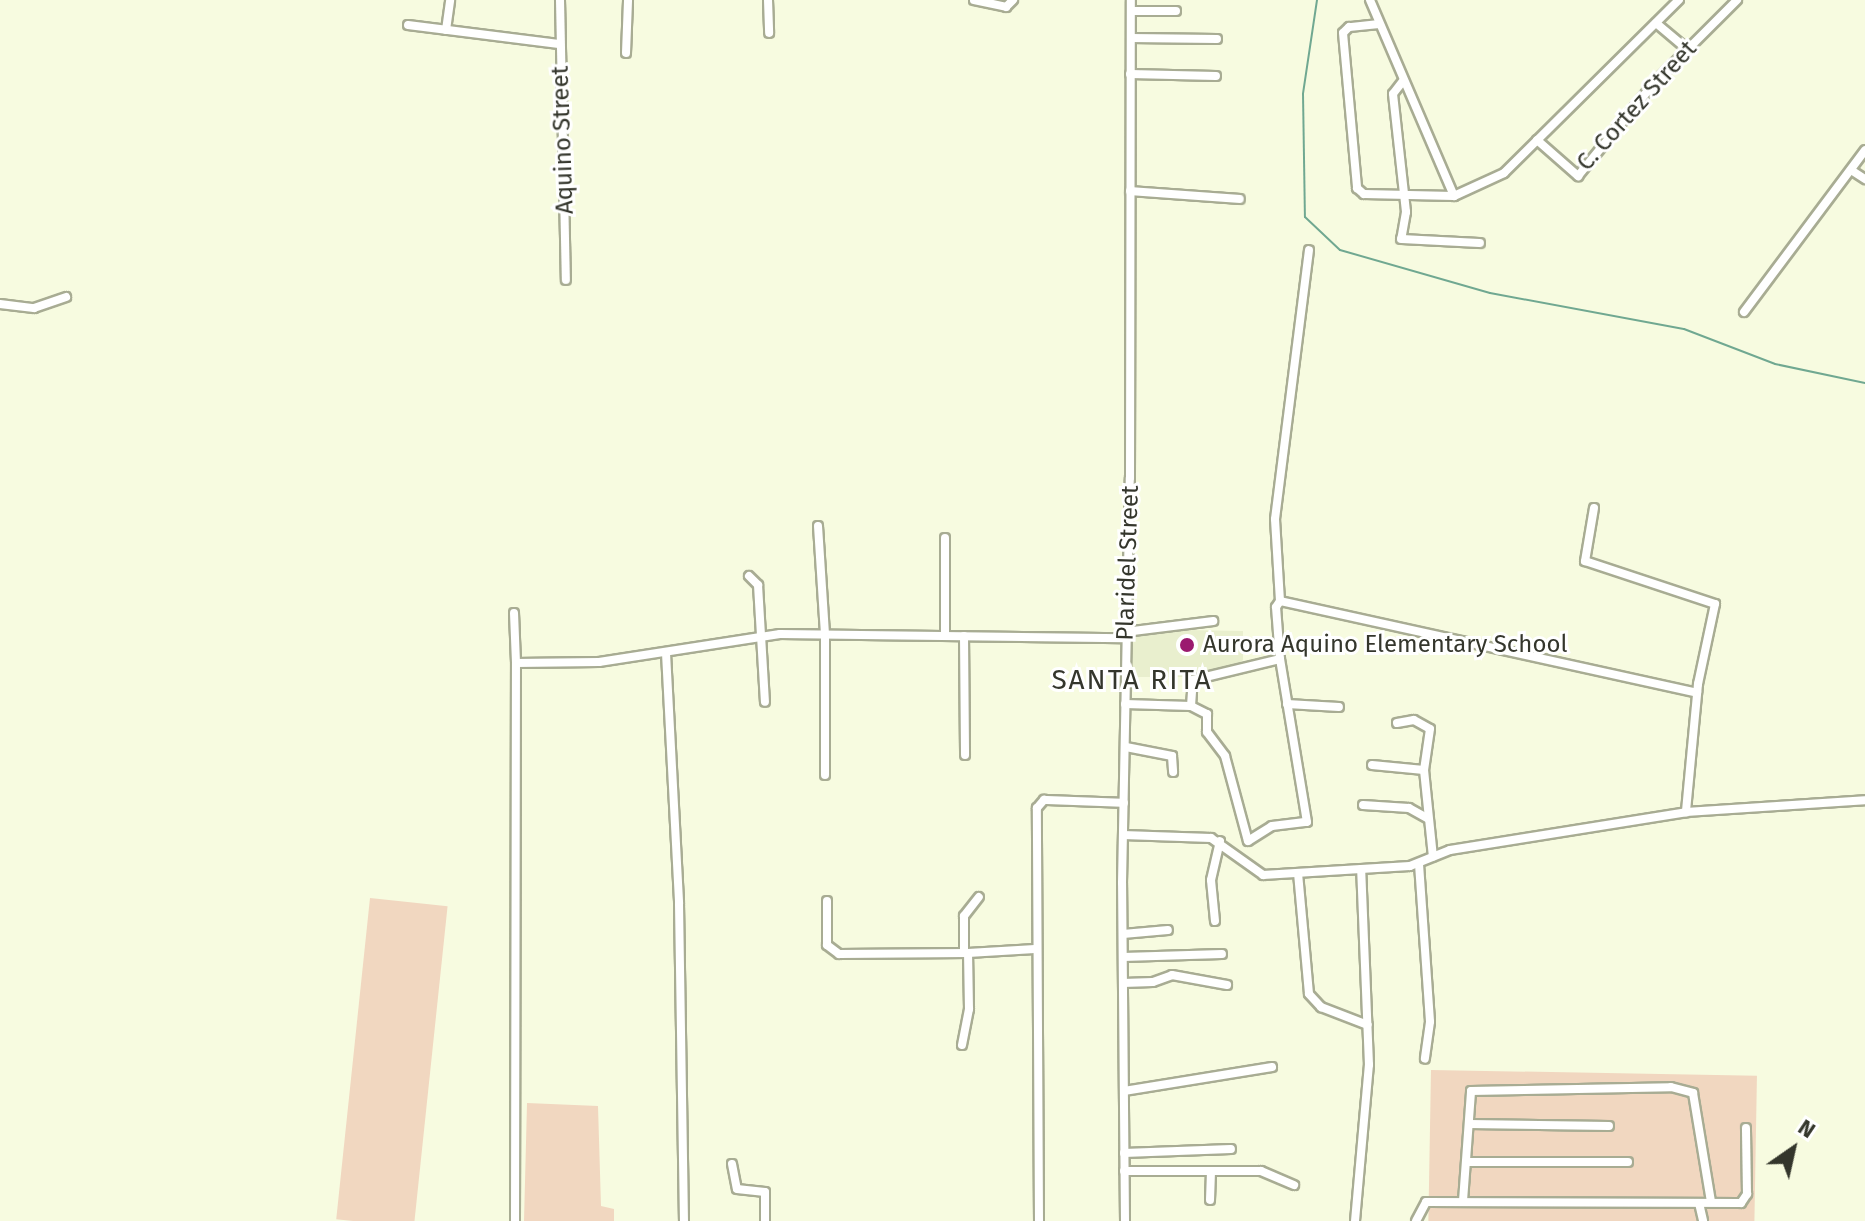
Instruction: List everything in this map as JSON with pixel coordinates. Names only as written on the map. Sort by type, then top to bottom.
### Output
[{"type":"street","points":[[446,30],[450,0]]},
{"type":"street","name":"Aquino Street","points":[[560,0],[566,280]]},
{"type":"street","points":[[626,53],[628,0]]},
{"type":"street","points":[[768,0],[769,33]]},
{"type":"street","points":[[974,0],[1006,7],[1013,0]]},
{"type":"street","name":"Plaridel Street","points":[[1125,1221],[1123,835],[1131,0]]},
{"type":"street","points":[[1370,0],[1454,196]]},
{"type":"street","points":[[1379,24],[1349,27],[1343,33],[1357,188],[1364,194],[1454,196],[1499,178],[1679,0]]},
{"type":"street","name":"C. Cortez Street","points":[[1537,140],[1578,176],[1686,48],[1737,0]]},
{"type":"street","points":[[1131,11],[1176,11]]},
{"type":"street","points":[[1656,23],[1686,48]]},
{"type":"street","points":[[408,25],[559,44]]},
{"type":"street","points":[[1131,38],[1217,39]]},
{"type":"street","points":[[1130,74],[1216,76]]},
{"type":"street","points":[[1403,81],[1393,94],[1404,194],[1401,239],[1480,243]]},
{"type":"street","points":[[1744,312],[1865,150]]},
{"type":"street","points":[[1851,170],[1865,179]]},
{"type":"street","points":[[1130,191],[1240,199]]},
{"type":"street","points":[[1238,853],[1248,841],[1272,826],[1307,822],[1280,659],[1275,519],[1309,250]]},
{"type":"street","points":[[0,304],[34,308],[66,297]]},
{"type":"street","points":[[1594,508],[1585,561],[1715,604],[1697,693],[1686,812]]},
{"type":"street","points":[[818,526],[825,635],[825,775]]},
{"type":"street","points":[[945,538],[945,636]]},
{"type":"street","points":[[749,576],[758,585],[765,702]]},
{"type":"street","points":[[1280,601],[1697,693]]},
{"type":"street","points":[[514,613],[515,1221]]},
{"type":"street","points":[[516,663],[599,662],[763,636],[1125,632],[1213,621]]},
{"type":"street","points":[[964,636],[965,755]]},
{"type":"street","points":[[666,653],[679,919],[684,1221]]},
{"type":"street","points":[[1191,706],[1193,680],[1280,659]]},
{"type":"street","points":[[1125,704],[1191,706],[1207,714],[1207,732],[1225,756],[1248,841]]},
{"type":"street","points":[[1287,704],[1339,707]]},
{"type":"street","points":[[1397,723],[1414,720],[1430,729],[1424,770],[1433,857]]},
{"type":"street","points":[[1126,747],[1172,756],[1173,772]]},
{"type":"street","points":[[1372,765],[1424,770]]},
{"type":"street","points":[[1123,835],[1220,841],[1238,853],[1259,875],[1419,864],[1450,850],[1686,812],[1865,800]]},
{"type":"street","points":[[1039,1221],[1035,949],[1039,803],[1124,803]]},
{"type":"street","points":[[1363,805],[1409,808],[1427,818]]},
{"type":"street","points":[[1215,921],[1211,880],[1220,841]]},
{"type":"street","points":[[1419,864],[1430,1022],[1425,1059]]},
{"type":"street","points":[[1355,1221],[1368,1025],[1361,869]]},
{"type":"street","points":[[1298,873],[1309,994],[1321,1007],[1368,1025]]},
{"type":"street","points":[[962,1045],[969,1009],[964,916],[979,897]]},
{"type":"street","points":[[827,901],[827,945],[839,954],[1035,949]]},
{"type":"street","points":[[1123,934],[1168,930]]},
{"type":"street","points":[[1123,957],[1222,954]]},
{"type":"street","points":[[1123,983],[1172,975],[1227,985]]},
{"type":"street","points":[[1124,1091],[1272,1067]]},
{"type":"street","points":[[1463,1201],[1475,1089],[1687,1089],[1693,1093],[1711,1202]]},
{"type":"street","points":[[1469,1124],[1609,1126]]},
{"type":"street","points":[[1416,1221],[1426,1202],[1746,1201],[1746,1128]]},
{"type":"street","points":[[1124,1153],[1231,1149]]},
{"type":"street","points":[[1466,1162],[1628,1162]]},
{"type":"street","points":[[732,1164],[737,1189],[765,1192],[765,1221]]},
{"type":"street","points":[[1124,1171],[1265,1171],[1294,1185]]},
{"type":"street","points":[[1210,1200],[1211,1171]]},
{"type":"street","points":[[1699,1203],[1703,1221]]},
{"type":"shaded area","name":"Aurora Aquino Elementary School","points":[[1132,629],[1243,631],[1243,660],[1230,671],[1198,677],[1131,677]]},
{"type":"shaded area","points":[[370,898],[448,906],[414,1221],[336,1219]]},
{"type":"shaded area","points":[[1431,1070],[1757,1076],[1754,1221],[1428,1221]]},
{"type":"shaded area","points":[[527,1103],[598,1106],[601,1206],[614,1209],[614,1221],[524,1221]]},
{"type":"waterway","points":[[1317,0],[1303,94],[1305,217],[1340,250],[1490,293],[1684,329],[1775,364],[1865,383]]},
{"type":"place","name":"Aurora Aquino Elementary School","points":[[1187,645]]},
{"type":"district","name":"SANTA RITA","points":[[1132,680]]}]
